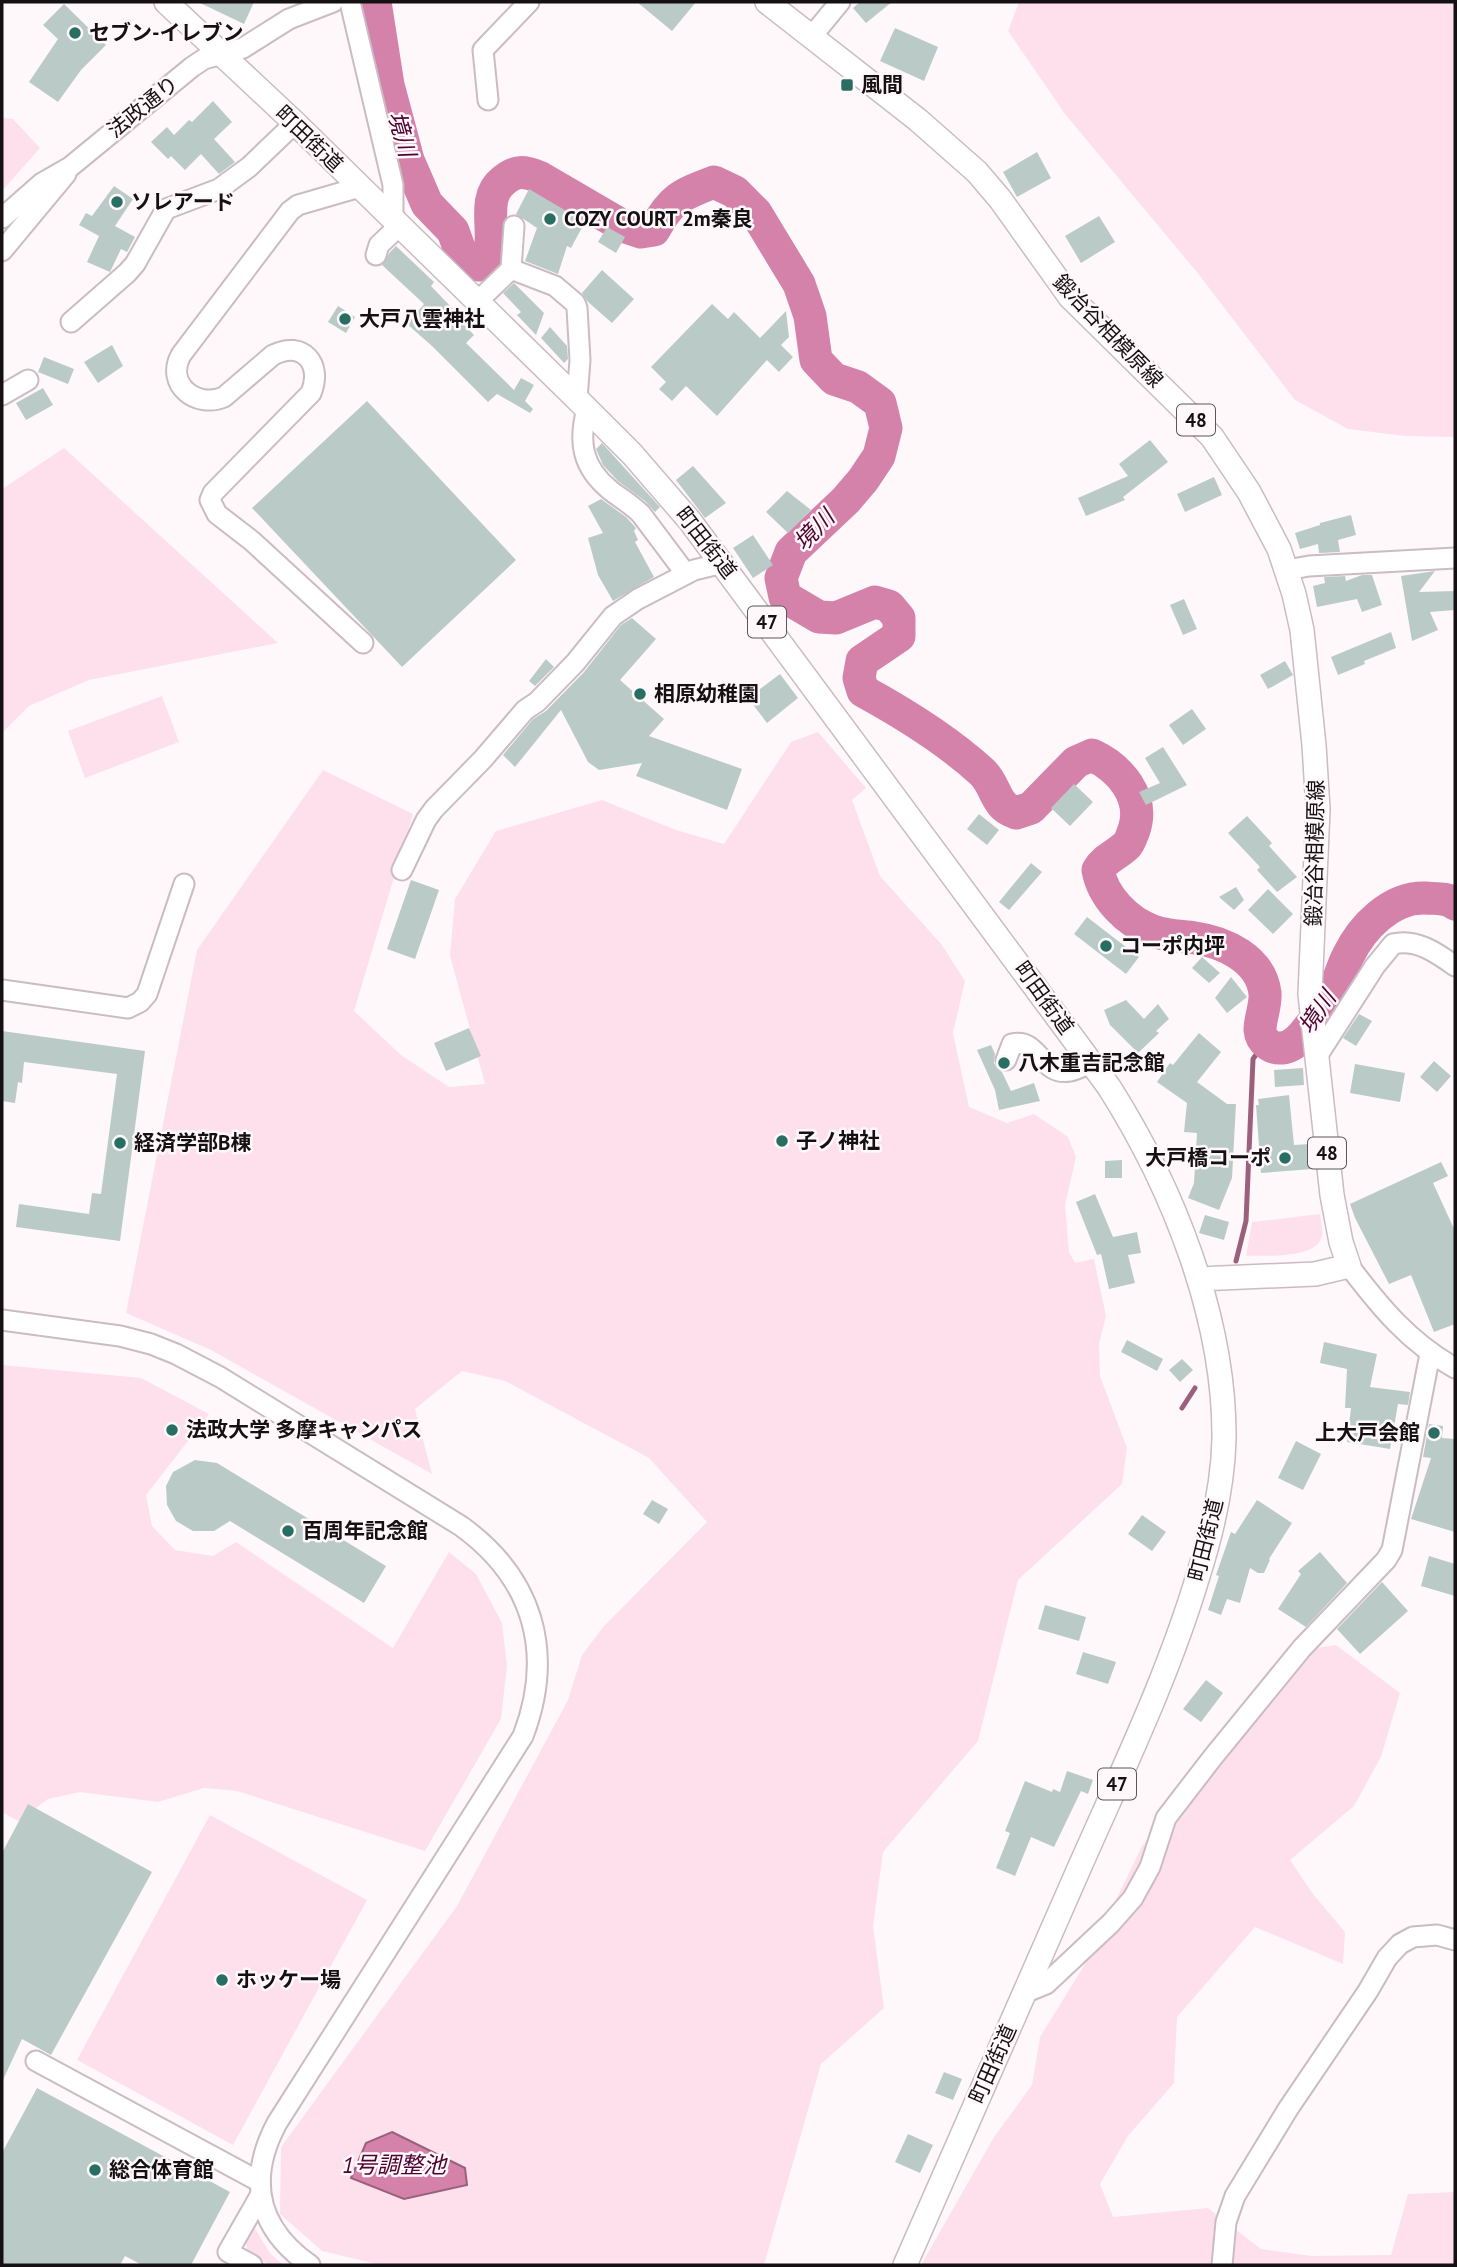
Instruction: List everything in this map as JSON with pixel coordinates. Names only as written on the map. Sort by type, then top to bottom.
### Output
[{"type":"main road","name":"町田街道","points":[[166,2],[219,55],[295,123],[582,404],[660,485],[723,563],[1092,1062],[1123,1108],[1151,1162],[1199,1279],[1208,1308],[1223,1416],[1222,1463],[1210,1538],[1188,1609],[1158,1690],[905,2265]]},
{"type":"main road","name":"鍛冶谷相模原線","points":[[767,2],[929,129],[976,172],[1000,199],[1070,297],[1200,424],[1223,451],[1269,528],[1287,570],[1302,630],[1317,776],[1310,994],[1315,1048]]},
{"type":"main road","name":"48","points":[[1315,1048],[1332,1195],[1340,1242],[1349,1266]]},
{"type":"main road","points":[[1199,1279],[1315,1274],[1349,1266]]},
{"type":"street","name":"法政通り","points":[[2,218],[42,183],[70,167],[204,59],[243,48],[289,19],[333,2]]},
{"type":"street","points":[[350,2],[393,184],[396,223],[379,245],[376,255]]},
{"type":"street","points":[[488,100],[483,50],[528,2]]},
{"type":"street","points":[[812,36],[840,2]]},
{"type":"street","points":[[71,322],[135,264],[166,209],[219,189],[249,167],[295,123]]},
{"type":"street","name":"法政通り","points":[[2,251],[70,167]]},
{"type":"street","points":[[360,187],[298,205],[290,211],[181,355],[176,372],[183,389],[191,397],[215,401],[224,397],[282,350],[291,349],[311,361],[316,371],[311,393],[213,493],[210,500],[217,514],[252,541],[363,643]]},
{"type":"street","points":[[477,302],[511,269],[513,226]]},
{"type":"street","points":[[511,269],[555,286],[575,303],[582,439],[591,471],[641,514],[686,574]]},
{"type":"street","points":[[2,395],[29,380]]},
{"type":"street","points":[[1287,570],[1309,566],[1455,558]]},
{"type":"street","points":[[402,870],[434,809],[483,759],[525,710],[537,702],[575,663],[613,616],[638,599],[686,574],[723,563]]},
{"type":"street","points":[[2,990],[128,1008],[140,1002],[147,994],[184,884]]},
{"type":"street","points":[[1315,1048],[1393,944],[1408,941],[1426,948],[1455,966]]},
{"type":"street","points":[[1006,1060],[1012,1044],[1023,1042],[1029,1045],[1046,1065],[1058,1070],[1070,1071],[1092,1062]]},
{"type":"street","points":[[1349,1266],[1410,1337],[1430,1354],[1455,1368]]},
{"type":"street","points":[[2,1320],[120,1336],[150,1344],[201,1366],[480,1539],[508,1569],[531,1619],[536,1637],[537,1678],[530,1716],[523,1736],[277,2123],[265,2150],[260,2167],[264,2210],[283,2242],[310,2265]]},
{"type":"street","points":[[1024,1993],[1046,1984],[1111,1923],[1133,1898],[1150,1867],[1166,1818],[1302,1648],[1386,1560],[1392,1550],[1430,1354]]},
{"type":"street","points":[[1222,2265],[1226,2222],[1235,2196],[1288,2109],[1368,1991],[1387,1958],[1400,1944],[1413,1937],[1437,1935],[1455,1940]]},
{"type":"street","points":[[36,2061],[260,2189]]},
{"type":"street","points":[[252,2265],[228,2252],[260,2189]]},
{"type":"shaded area","points":[[1019,2],[1455,2],[1455,437],[1405,436],[1348,429],[1295,400],[1196,271],[1065,114],[1008,31]]},
{"type":"shaded area","points":[[2,118],[13,119],[40,148],[2,191]]},
{"type":"shaded area","points":[[64,448],[278,643],[89,680],[29,706],[2,733],[2,489]]},
{"type":"shaded area","points":[[162,696],[179,742],[85,778],[68,731]]},
{"type":"shaded area","points":[[818,732],[866,788],[852,800],[880,876],[942,945],[965,981],[953,1033],[969,1107],[1007,1123],[1034,1114],[1068,1137],[1076,1157],[1065,1205],[1069,1252],[1075,1263],[1094,1259],[1106,1316],[1099,1344],[1100,1376],[1127,1448],[1122,1484],[1018,1580],[978,1741],[883,1852],[873,1926],[884,2008],[821,2064],[764,2265],[381,2265],[322,2251],[280,2214],[281,2147],[457,1906],[568,1700],[582,1655],[604,1626],[707,1522],[649,1458],[505,1381],[462,1371],[415,1409],[432,1474],[211,1350],[126,1313],[197,950],[323,770],[413,814],[354,1011],[401,1055],[449,1087],[485,1084],[450,956],[455,899],[496,831],[602,800],[676,830],[724,844],[791,742]]},
{"type":"shaded area","points":[[1320,1214],[1322,1236],[1318,1244],[1310,1249],[1289,1255],[1246,1256],[1252,1222]]},
{"type":"shaded area","points":[[2,1365],[141,1378],[209,1414],[146,1495],[152,1526],[175,1550],[213,1556],[236,1542],[393,1648],[449,1552],[476,1574],[502,1623],[507,1666],[501,1719],[425,1851],[237,1791],[204,1788],[158,1802],[80,1792],[48,1799],[18,1821],[2,1812]]},
{"type":"shaded area","points":[[1336,1645],[1400,1693],[1381,1757],[1354,1806],[1290,1860],[1313,1894],[1345,1932],[1343,1964],[1255,1927],[1177,2017],[1174,2083],[1128,2136],[1100,2184],[1113,2217],[1208,2208],[1261,2249],[1312,2256],[1391,2255],[1408,2194],[1455,2192],[1455,2265],[921,2265],[994,2137],[1032,2085],[1040,2037],[1085,1964],[1142,1846],[1310,1649]]},
{"type":"shaded area","name":"ホッケー場","points":[[210,1815],[367,1900],[233,2145],[77,2060]]},
{"type":"shaded area","points":[[254,2227],[270,2253],[283,2265],[269,2265],[247,2251],[246,2241]]},
{"type":"water","name":"1号調整池","points":[[392,2132],[465,2168],[467,2185],[404,2199],[351,2178],[366,2143]]},
{"type":"building","points":[[198,2],[254,2],[244,24]]},
{"type":"building","points":[[637,2],[696,2],[672,31]]},
{"type":"building","points":[[860,2],[892,2],[866,23],[853,8]]},
{"type":"building","points":[[64,4],[106,45],[81,70],[58,102],[29,82],[58,39],[43,25]]},
{"type":"building","points":[[895,28],[938,47],[924,81],[880,61]]},
{"type":"building","points":[[213,101],[232,122],[214,139],[235,162],[219,174],[201,154],[185,170],[171,156],[168,159],[151,142],[167,127],[174,135]]},
{"type":"building","points":[[1037,152],[1051,178],[1017,197],[1003,172]]},
{"type":"building","points":[[114,186],[133,199],[115,226],[135,237],[127,252],[121,249],[110,272],[87,262],[99,236],[79,225],[86,213],[92,216]]},
{"type":"building","name":"COZY COURT 2m秦良","points":[[529,189],[585,222],[571,248],[567,246],[558,274],[525,261],[537,228],[516,214]]},
{"type":"building","points":[[1099,216],[1115,242],[1081,263],[1065,236]]},
{"type":"building","points":[[607,227],[625,237],[616,253],[598,242]]},
{"type":"building","points":[[396,246],[434,282],[431,286],[474,335],[466,343],[514,390],[521,378],[534,385],[525,401],[533,409],[530,413],[497,394],[488,402],[407,324],[424,304],[382,265]]},
{"type":"building","points":[[602,270],[634,299],[612,323],[587,301],[582,293]]},
{"type":"building","points":[[514,283],[544,313],[536,335],[517,315],[521,312],[503,293]]},
{"type":"building","points":[[712,304],[728,319],[734,312],[760,338],[786,311],[789,337],[781,345],[793,357],[779,372],[767,360],[717,416],[686,386],[672,401],[659,389],[666,382],[651,367]]},
{"type":"building","points":[[338,306],[355,317],[346,333],[328,322]]},
{"type":"building","points":[[550,327],[567,346],[568,359],[564,363],[541,338]]},
{"type":"building","points":[[112,345],[123,366],[98,383],[84,362]]},
{"type":"building","points":[[44,357],[74,369],[68,384],[38,372]]},
{"type":"building","points":[[43,388],[53,405],[26,420],[16,403]]},
{"type":"building","points":[[367,401],[516,560],[402,667],[252,508]]},
{"type":"building","points":[[1150,440],[1168,462],[1123,497],[1125,500],[1086,516],[1078,498],[1128,476],[1119,464]]},
{"type":"building","points":[[602,443],[660,507],[655,512],[603,465],[596,449]]},
{"type":"building","points":[[693,466],[726,503],[705,518],[676,480]]},
{"type":"building","points":[[1214,477],[1222,495],[1185,512],[1177,494]]},
{"type":"building","points":[[787,491],[811,510],[788,533],[766,512]]},
{"type":"building","points":[[601,499],[636,528],[634,531],[638,540],[635,542],[654,577],[613,601],[598,575],[588,538],[603,533],[588,506]]},
{"type":"building","points":[[1351,515],[1356,535],[1338,540],[1340,552],[1319,553],[1318,544],[1300,549],[1295,533]]},
{"type":"building","points":[[753,535],[773,565],[753,578],[733,548]]},
{"type":"building","points":[[1435,571],[1419,592],[1455,591],[1455,610],[1430,612],[1438,630],[1412,641],[1401,576]]},
{"type":"building","points":[[1362,575],[1372,575],[1382,605],[1362,612],[1357,599],[1317,607],[1313,586],[1325,583],[1324,577],[1345,576],[1346,581]]},
{"type":"building","points":[[1184,599],[1197,629],[1183,635],[1170,605]]},
{"type":"building","points":[[632,618],[656,639],[620,680],[664,719],[649,736],[742,769],[727,810],[636,776],[642,763],[599,770],[588,762],[561,710],[515,767],[503,755],[533,719],[546,711],[584,672],[621,625]]},
{"type":"building","points":[[1391,632],[1396,648],[1338,675],[1331,657]]},
{"type":"building","points":[[546,659],[554,667],[535,686],[529,681]]},
{"type":"building","points":[[1285,661],[1293,675],[1268,689],[1260,675]]},
{"type":"building","points":[[780,674],[798,698],[767,723],[748,698]]},
{"type":"building","points":[[1192,709],[1206,729],[1183,745],[1169,725]]},
{"type":"building","points":[[1163,747],[1187,785],[1146,805],[1139,792],[1160,783],[1145,758]]},
{"type":"building","points":[[1074,784],[1093,802],[1070,826],[1051,808]]},
{"type":"building","points":[[979,814],[999,830],[987,845],[967,829]]},
{"type":"building","points":[[1247,816],[1272,843],[1269,846],[1297,877],[1277,892],[1257,870],[1260,867],[1228,833]]},
{"type":"building","points":[[1031,863],[1042,872],[1009,910],[999,902]]},
{"type":"building","points":[[411,880],[439,890],[415,959],[387,949]]},
{"type":"building","points":[[1236,887],[1244,900],[1234,910],[1219,897]]},
{"type":"building","points":[[1268,889],[1293,914],[1273,934],[1248,910]]},
{"type":"building","name":"コーポ内坪","points":[[1087,917],[1139,957],[1126,974],[1074,934]]},
{"type":"building","points":[[1202,957],[1220,973],[1209,983],[1192,968]]},
{"type":"building","points":[[1231,977],[1247,997],[1227,1013],[1215,998]]},
{"type":"building","points":[[1126,1000],[1144,1019],[1158,1004],[1169,1019],[1138,1053],[1110,1025],[1104,1010]]},
{"type":"building","points":[[1359,1014],[1372,1021],[1356,1046],[1343,1038]]},
{"type":"building","points":[[469,1028],[481,1056],[446,1071],[434,1043]]},
{"type":"building","name":"経済学部B棟","points":[[2,1031],[145,1051],[120,1241],[16,1227],[19,1204],[89,1214],[92,1193],[101,1194],[117,1074],[24,1062],[22,1083],[18,1082],[15,1103],[2,1101]]},
{"type":"building","points":[[1199,1033],[1221,1052],[1197,1082],[1227,1104],[1236,1104],[1232,1178],[1219,1210],[1188,1198],[1194,1183],[1197,1133],[1184,1132],[1187,1103],[1157,1082],[1170,1063],[1173,1065]]},
{"type":"building","points":[[991,1045],[995,1054],[994,1063],[1002,1072],[1011,1091],[1034,1083],[1040,1101],[999,1110],[995,1090],[977,1050]]},
{"type":"building","points":[[1434,1061],[1451,1076],[1437,1092],[1420,1077]]},
{"type":"building","points":[[1355,1064],[1405,1073],[1400,1102],[1350,1093]]},
{"type":"building","points":[[1303,1068],[1304,1085],[1275,1087],[1274,1070]]},
{"type":"building","points":[[1289,1095],[1294,1145],[1310,1144],[1312,1169],[1261,1173],[1256,1105],[1259,1105],[1258,1099]]},
{"type":"building","points":[[1122,1160],[1122,1178],[1105,1178],[1105,1161]]},
{"type":"building","points":[[1441,1162],[1448,1176],[1433,1183],[1455,1231],[1455,1324],[1434,1332],[1411,1275],[1389,1284],[1350,1204]]},
{"type":"building","points":[[1095,1194],[1113,1237],[1137,1232],[1141,1253],[1128,1255],[1135,1283],[1109,1289],[1101,1254],[1097,1255],[1076,1202]]},
{"type":"building","points":[[1205,1215],[1229,1222],[1224,1240],[1199,1233]]},
{"type":"building","points":[[1127,1340],[1163,1359],[1157,1371],[1121,1352]]},
{"type":"building","points":[[1324,1342],[1377,1354],[1370,1387],[1410,1392],[1408,1405],[1398,1404],[1390,1449],[1347,1442],[1351,1408],[1345,1408],[1347,1369],[1320,1363]]},
{"type":"building","points":[[1182,1359],[1193,1370],[1180,1382],[1169,1370]]},
{"type":"building","points":[[1429,1424],[1443,1426],[1442,1438],[1455,1439],[1455,1532],[1411,1519],[1431,1458],[1423,1457]]},
{"type":"building","points":[[1296,1441],[1321,1454],[1303,1490],[1278,1478]]},
{"type":"building","name":"百周年記念館","points":[[195,1460],[217,1463],[386,1566],[364,1603],[230,1521],[214,1531],[193,1531],[176,1521],[167,1505],[166,1486],[173,1472]]},
{"type":"building","points":[[652,1500],[668,1509],[659,1524],[643,1514]]},
{"type":"building","points":[[1257,1500],[1292,1523],[1269,1559],[1264,1573],[1250,1568],[1240,1603],[1227,1599],[1221,1615],[1208,1610],[1219,1576],[1216,1575],[1231,1532],[1235,1534]]},
{"type":"building","points":[[1142,1515],[1166,1532],[1152,1551],[1128,1534]]},
{"type":"building","points":[[1320,1552],[1347,1583],[1306,1627],[1278,1609],[1301,1574],[1298,1571]]},
{"type":"building","points":[[1429,1556],[1455,1564],[1455,1596],[1421,1586]]},
{"type":"building","points":[[1382,1582],[1408,1611],[1360,1654],[1337,1629]]},
{"type":"building","points":[[1045,1605],[1086,1617],[1079,1641],[1038,1629]]},
{"type":"building","points":[[1083,1652],[1116,1662],[1108,1684],[1076,1674]]},
{"type":"building","points":[[1206,1680],[1223,1693],[1201,1722],[1183,1709]]},
{"type":"building","points":[[1067,1771],[1093,1780],[1088,1794],[1081,1791],[1054,1847],[1031,1837],[1015,1876],[996,1868],[1010,1833],[1005,1831],[1025,1781],[1052,1792],[1053,1789],[1060,1792]]},
{"type":"building","points":[[28,1804],[152,1872],[51,2055],[22,2039],[2,2082],[2,1853]]},
{"type":"building","points":[[944,2072],[962,2079],[953,2100],[935,2093]]},
{"type":"building","name":"総合体育館","points":[[37,2088],[230,2192],[191,2265],[142,2265],[125,2256],[120,2265],[2,2265],[2,2153]]},
{"type":"building","points":[[908,2134],[933,2145],[920,2173],[895,2162]]},
{"type":"waterway","name":"境川","points":[[375,2],[388,85],[408,160],[427,204],[453,231],[462,256],[470,264],[480,265],[488,256],[491,247],[492,197],[503,181],[516,173],[539,177],[623,226],[641,232],[654,230],[666,211],[678,199],[714,182],[735,192],[756,213],[799,284],[810,316],[816,360],[834,379],[858,387],[880,403],[886,428],[879,456],[863,480],[846,500],[791,552],[781,578],[785,597],[819,617],[836,618],[875,602],[889,606],[899,618],[899,636],[862,661],[859,678],[863,691],[925,728],[969,760],[985,776],[1002,804],[1010,810],[1016,813],[1031,808],[1076,762],[1092,755],[1112,768],[1128,785],[1133,795],[1137,818],[1128,844],[1104,862],[1098,870],[1105,890],[1125,915],[1143,927],[1163,934],[1206,940],[1229,948],[1249,962],[1262,981],[1265,993],[1260,1030],[1262,1038],[1268,1044],[1278,1048],[1286,1047],[1302,1036],[1330,1000],[1354,945],[1370,925],[1389,908],[1413,899],[1425,898],[1448,900],[1455,904]]},
{"type":"waterway","points":[[1236,1261],[1246,1221],[1253,1059],[1265,1042]]},
{"type":"waterway","points":[[1182,1408],[1195,1388]]},
{"type":"place","name":"セブン-イレブン","points":[[75,33]]},
{"type":"place","name":"風間","points":[[847,85]]},
{"type":"place","name":"ソレアード","points":[[117,202]]},
{"type":"place","name":"COZY COURT 2m秦良","points":[[550,219]]},
{"type":"place","name":"大戸八雲神社","points":[[345,319]]},
{"type":"place","name":"相原幼稚園","points":[[640,694]]},
{"type":"place","name":"コーポ内坪","points":[[1106,946]]},
{"type":"place","name":"八木重吉記念館","points":[[1004,1063]]},
{"type":"place","name":"子ノ神社","points":[[782,1141]]},
{"type":"place","name":"経済学部B棟","points":[[120,1143]]},
{"type":"place","name":"大戸橋コーポ","points":[[1285,1158]]},
{"type":"place","name":"法政大学 多摩キャンパス","points":[[172,1430]]},
{"type":"place","name":"上大戸会館","points":[[1434,1433]]},
{"type":"place","name":"百周年記念館","points":[[288,1531]]},
{"type":"place","name":"ホッケー場","points":[[222,1980]]},
{"type":"place","name":"総合体育館","points":[[95,2170]]}]
